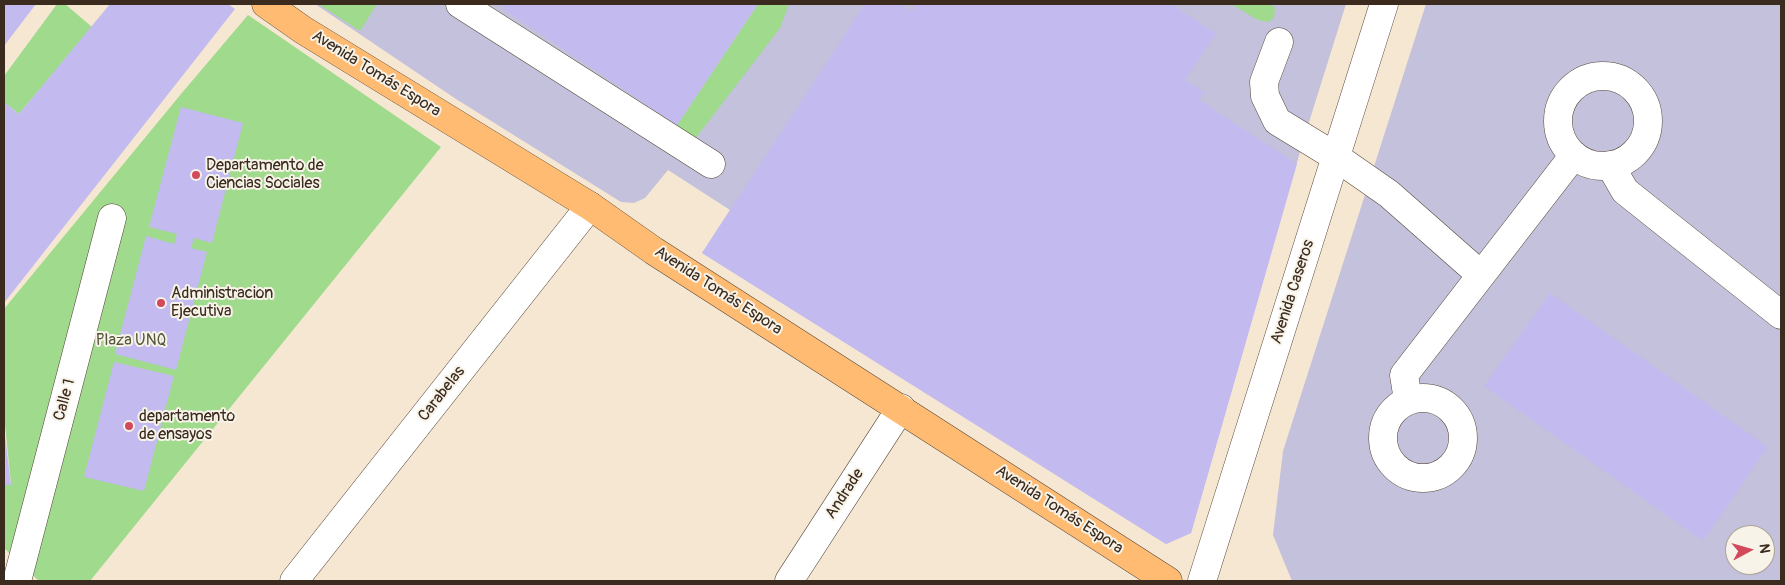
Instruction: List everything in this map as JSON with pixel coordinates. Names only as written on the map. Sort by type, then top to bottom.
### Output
[{"type":"main road","name":"Avenida Tomás Espora","points":[[266,4],[312,35],[590,206],[654,251],[1168,581]]},
{"type":"street","points":[[460,4],[711,164]]},
{"type":"street","name":"Avenida Caseros","points":[[1202,581],[1384,4]]},
{"type":"street","points":[[1279,42],[1264,82],[1265,96],[1270,109],[1278,120],[1389,194],[1481,275]]},
{"type":"street","points":[[1603,76],[1618,78],[1632,86],[1641,97],[1647,110],[1648,124],[1644,138],[1637,150],[1627,159],[1610,166],[1586,163],[1574,156],[1564,143],[1558,128],[1558,113],[1564,98],[1574,86],[1587,78],[1603,76]]},
{"type":"street","points":[[1408,400],[1404,375],[1574,156]]},
{"type":"street","points":[[1610,166],[1625,191],[1781,315]]},
{"type":"street","name":"Carabelas","points":[[294,581],[590,206]]},
{"type":"street","name":"Calle 1","points":[[18,581],[112,218]]},
{"type":"street","name":"Andrade","points":[[788,581],[901,408]]},
{"type":"shaded area","points":[[315,4],[1346,4],[1304,138],[1191,533],[1166,544],[702,253],[730,210],[668,170],[645,198],[634,203],[621,202],[456,99]]},
{"type":"shaded area","points":[[1426,4],[1781,4],[1781,581],[1292,581],[1273,535],[1283,451]]},
{"type":"green space","points":[[57,4],[65,4],[92,27],[19,114],[4,102],[4,76]]},
{"type":"green space","points":[[318,4],[377,4],[360,31]]},
{"type":"green space","points":[[758,4],[789,4],[780,28],[695,139],[677,125]]},
{"type":"green space","points":[[1231,4],[1270,4],[1275,8],[1274,18],[1268,22],[1258,20]]},
{"type":"green space","name":"Plaza UNQ","points":[[248,15],[441,147],[90,581],[39,581],[4,548],[4,485],[11,484],[4,415],[4,309]]},
{"type":"building","points":[[4,4],[36,4],[4,46]]},
{"type":"building","points":[[110,4],[228,4],[235,9],[4,303],[4,102],[19,114]]},
{"type":"building","points":[[504,4],[758,4],[677,125],[502,8]]},
{"type":"building","points":[[865,4],[901,4],[912,11],[916,4],[1171,4],[1216,34],[1185,80],[1204,92],[1199,100],[1297,164],[1191,533],[1166,544],[702,253]]},
{"type":"building","points":[[181,107],[243,123],[212,243],[194,238],[191,248],[207,252],[176,370],[115,354],[146,236],[174,244],[177,234],[149,227]]},
{"type":"building","points":[[1550,293],[1768,447],[1703,541],[1484,386]]},
{"type":"building","name":"departamento de ensayos","points":[[114,362],[174,376],[144,491],[84,477]]},
{"type":"building","points":[[4,427],[11,485],[4,485]]},
{"type":"place","name":"Departamento de Ciencias Sociales","points":[[196,175]]},
{"type":"place","name":"Administracion Ejecutiva","points":[[161,303]]},
{"type":"place","name":"departamento de ensayos","points":[[129,426]]}]
